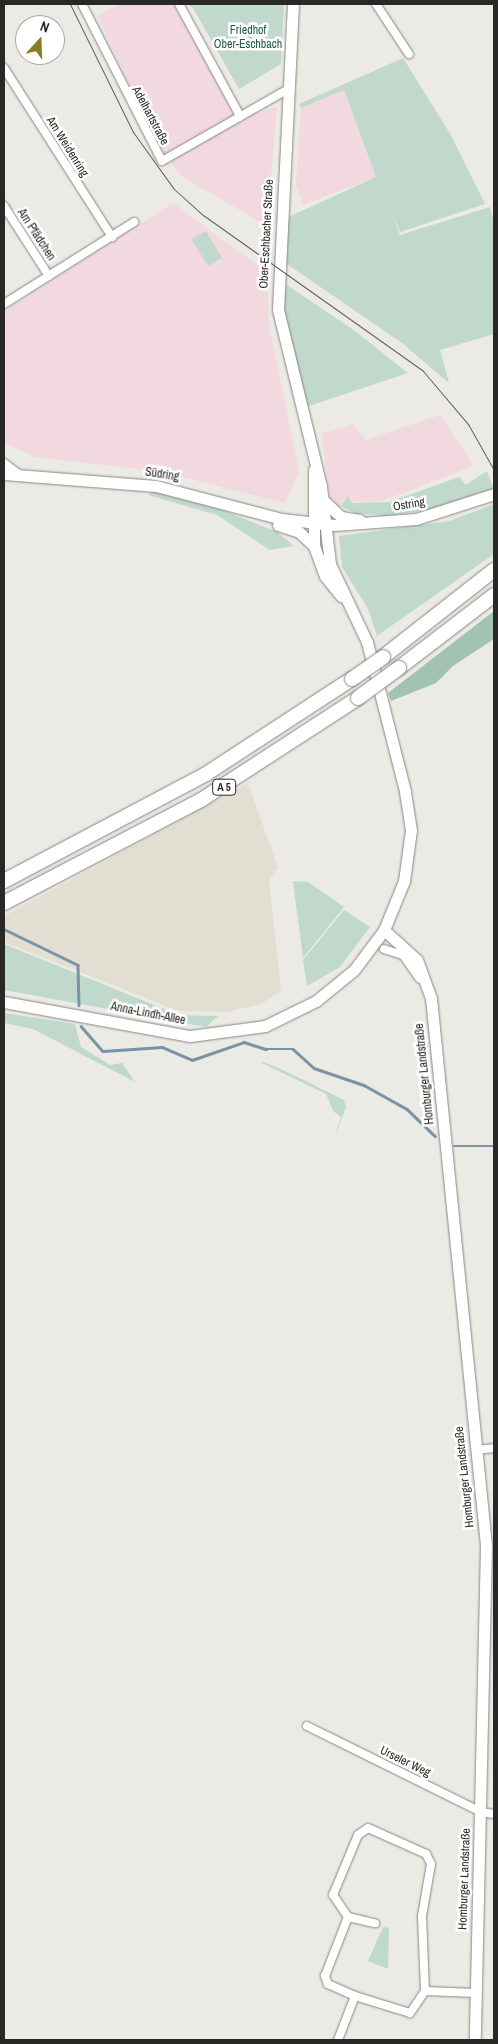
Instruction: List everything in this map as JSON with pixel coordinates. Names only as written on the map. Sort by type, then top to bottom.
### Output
[{"type":"highway","name":"A 5","points":[[4,881],[206,774],[352,679],[494,570]]},
{"type":"highway","name":"A 5","points":[[4,903],[201,800],[358,698],[494,595]]},
{"type":"street","name":"Adelhartstraße","points":[[82,4],[162,161],[288,89]]},
{"type":"street","points":[[180,4],[240,116]]},
{"type":"street","name":"Ober-Eschbacher Straße","points":[[294,4],[288,89],[278,310],[314,461]]},
{"type":"street","points":[[376,4],[409,54]]},
{"type":"street","name":"Am Weidenring","points":[[4,68],[112,237]]},
{"type":"street","name":"Am Pfädchen","points":[[4,206],[49,276]]},
{"type":"street","points":[[4,304],[134,222]]},
{"type":"street","points":[[314,461],[324,501],[324,525],[330,564],[356,613]]},
{"type":"street","points":[[314,461],[312,524],[314,546],[332,586],[356,613]]},
{"type":"street","points":[[4,463],[21,476]]},
{"type":"street","name":"Südring","points":[[4,474],[156,486],[312,524]]},
{"type":"street","name":"Ostring","points":[[312,524],[389,523],[444,513],[494,494]]},
{"type":"street","points":[[324,501],[341,517],[389,523]]},
{"type":"street","points":[[228,505],[299,532],[314,546]]},
{"type":"street","name":"Anna-Lindh-Allee","points":[[4,1002],[175,1035],[241,1032],[293,1015],[326,994],[359,965],[384,930],[404,881],[411,830],[396,752],[356,613]]},
{"type":"street","name":"Homburger Landstraße","points":[[384,930],[412,953],[430,988],[486,1545],[474,2040]]},
{"type":"street","points":[[384,950],[397,951],[410,963],[426,997],[483,1544]]},
{"type":"street","points":[[476,1450],[494,1448]]},
{"type":"street","name":"Urseler Weg","points":[[307,1726],[481,1812],[494,1814]]},
{"type":"street","points":[[348,1917],[325,1976],[328,1984],[405,2014],[415,2010],[425,1991],[422,1916],[431,1864],[426,1854],[362,1828],[333,1895],[348,1917],[375,1923]]},
{"type":"street","points":[[425,1991],[476,1993]]},
{"type":"street","points":[[338,2038],[355,1996]]},
{"type":"shaded area","points":[[119,4],[183,4],[242,118],[277,106],[267,226],[181,176],[158,145],[97,16]]},
{"type":"shaded area","points":[[344,90],[376,177],[303,205],[296,185],[301,108]]},
{"type":"shaded area","points":[[173,203],[267,272],[269,326],[299,471],[285,503],[163,472],[35,457],[4,443],[4,311]]},
{"type":"shaded area","points":[[440,415],[474,466],[382,501],[352,502],[348,496],[338,510],[330,501],[322,433],[353,424],[366,440]]},
{"type":"shaded area","points":[[248,783],[278,868],[269,879],[281,991],[261,1004],[227,1012],[178,1011],[4,942],[4,916]]},
{"type":"green space","name":"Friedhof Ober-Eschbach","points":[[187,4],[284,4],[281,64],[239,89],[193,8]]},
{"type":"green space","points":[[403,58],[451,135],[485,204],[400,232],[391,211],[400,235],[490,207],[494,222],[494,334],[440,350],[449,383],[402,343],[284,262],[286,218],[376,177],[344,90],[301,108],[299,104]]},
{"type":"green space","points":[[206,231],[222,258],[208,266],[191,239]]},
{"type":"green space","points":[[284,283],[355,331],[408,373],[306,407],[284,315]]},
{"type":"green space","points":[[487,471],[494,490],[429,510],[386,516],[355,513],[341,506],[348,496],[352,503],[389,502],[459,477],[466,485]]},
{"type":"green space","points":[[155,491],[193,498],[277,532],[294,546],[270,550],[217,515],[148,495]]},
{"type":"green space","points":[[494,504],[494,554],[377,636],[368,609],[342,567],[339,536],[449,521]]},
{"type":"green space","points":[[494,611],[494,639],[453,666],[436,683],[391,701],[388,693]]},
{"type":"green space","points":[[293,881],[308,882],[344,907],[303,958]]},
{"type":"green space","points":[[344,910],[370,927],[340,967],[307,986],[303,960]]},
{"type":"green space","points":[[4,944],[179,1015],[218,1016],[206,1027],[4,990]]},
{"type":"green space","points":[[4,1013],[75,1024],[81,1047],[110,1065],[122,1063],[135,1082],[33,1029],[4,1023]]},
{"type":"green space","points":[[260,1062],[279,1068],[344,1100],[346,1107],[334,1139],[341,1117],[333,1111],[326,1094]]},
{"type":"green space","points":[[383,1927],[389,1928],[388,1969],[368,1961]]},
{"type":"waterway","points":[[4,929],[78,965],[79,1005]]},
{"type":"waterway","points":[[81,1026],[103,1051],[162,1047],[192,1060],[244,1042],[266,1049],[293,1049],[314,1068],[364,1085],[407,1109],[435,1136]]},
{"type":"waterway","points":[[454,1146],[494,1146]]},
{"type":"tram line","points":[[70,4],[133,132],[174,189],[203,215],[423,371],[468,424],[494,470]]}]
